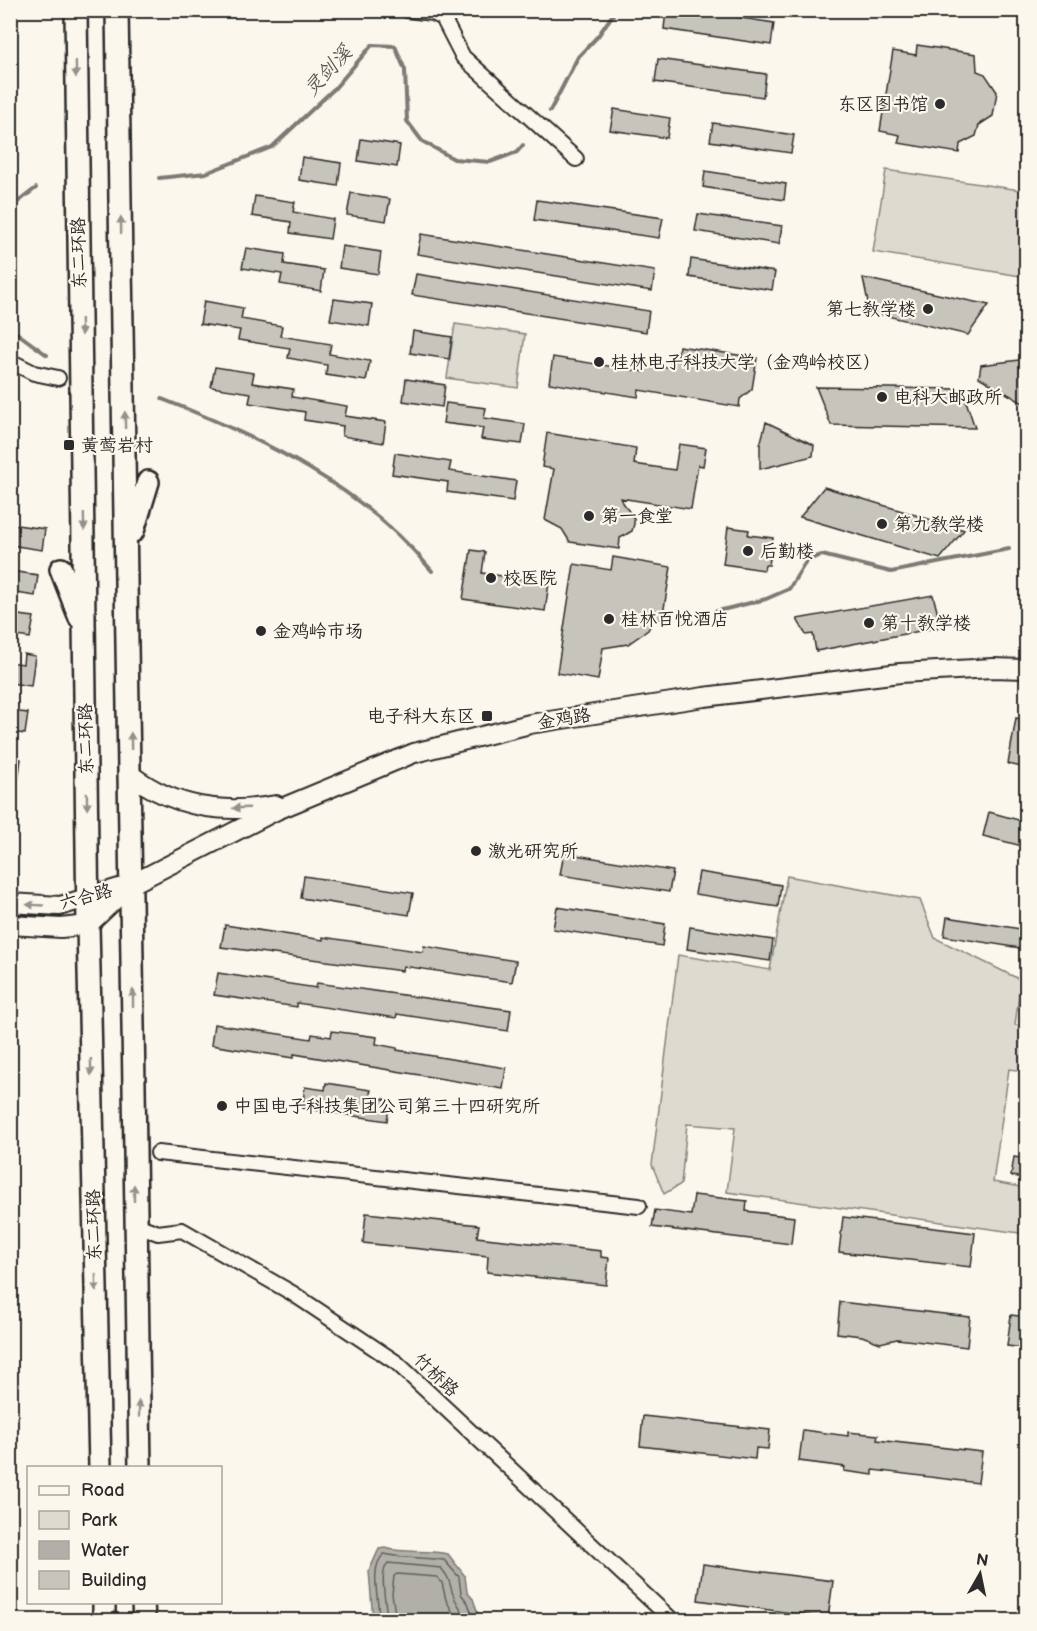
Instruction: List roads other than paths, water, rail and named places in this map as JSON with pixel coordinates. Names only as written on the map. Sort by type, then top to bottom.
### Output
[{"type":"main road","name":"东二环路","points":[[76,10],[88,925],[100,1466]]},
{"type":"main road","points":[[117,10],[131,775],[134,1224],[140,1466]]},
{"type":"main road","points":[[127,552],[147,482]]},
{"type":"main road","points":[[61,568],[85,632]]},
{"type":"main road","name":"金鸡路","points":[[132,884],[299,801],[414,753],[530,724],[704,698],[900,674],[993,668],[1026,669]]},
{"type":"main road","points":[[131,775],[171,800],[201,806],[258,807],[299,801]]},
{"type":"main road","name":"六合路","points":[[10,903],[60,906],[132,884]]},
{"type":"main road","name":"六合路","points":[[10,925],[61,928],[88,925],[132,884]]},
{"type":"main road","points":[[104,1604],[104,1620]]},
{"type":"main road","points":[[143,1604],[144,1620]]},
{"type":"street","points":[[407,10],[436,14],[443,18],[463,57],[576,159]]},
{"type":"street","points":[[10,360],[34,373],[58,378]]},
{"type":"street","points":[[158,1153],[639,1206]]},
{"type":"street","name":"竹桥路","points":[[134,1224],[158,1233],[182,1230],[292,1293],[397,1363],[672,1620]]},
{"type":"water","points":[[379,1549],[448,1554],[465,1576],[467,1592],[473,1599],[480,1620],[373,1620],[369,1571]]},
{"type":"waterway","name":"灵剑溪","points":[[550,111],[578,57],[598,36],[616,10]]},
{"type":"waterway","name":"灵剑溪","points":[[159,178],[206,173],[272,147],[335,88],[372,45],[395,46],[405,70],[407,121],[422,141],[454,159],[490,162],[517,152],[523,145]]},
{"type":"waterway","name":"灵剑溪","points":[[10,208],[36,188]]},
{"type":"waterway","name":"灵剑溪","points":[[10,328],[47,355]]},
{"type":"waterway","name":"灵剑溪","points":[[162,399],[237,431],[309,468],[375,514],[405,541],[432,571]]},
{"type":"waterway","name":"灵剑溪","points":[[714,612],[766,599],[789,589],[807,560],[822,555],[891,572],[1009,549]]},
{"type":"place","name":"东区图书馆","points":[[940,104]]},
{"type":"place","name":"第七教学楼","points":[[928,309]]},
{"type":"place","name":"桂林电子科技大学（金鸡岭校区）","points":[[599,362]]},
{"type":"place","name":"电科大邮政所","points":[[882,397]]},
{"type":"place","name":"黄莺岩村","points":[[69,445]]},
{"type":"place","name":"第一食堂","points":[[589,516]]},
{"type":"place","name":"第九教学楼","points":[[882,524]]},
{"type":"place","name":"后勤楼","points":[[748,551]]},
{"type":"place","name":"校医院","points":[[491,578]]},
{"type":"place","name":"桂林百悦酒店","points":[[609,619]]},
{"type":"place","name":"第十教学楼","points":[[869,623]]},
{"type":"place","name":"金鸡岭市场","points":[[261,631]]},
{"type":"place","name":"电子科大东区","points":[[487,716]]},
{"type":"place","name":"激光研究所","points":[[476,851]]},
{"type":"place","name":"中国电子科技集团公司第三十四研究所","points":[[222,1106]]}]
